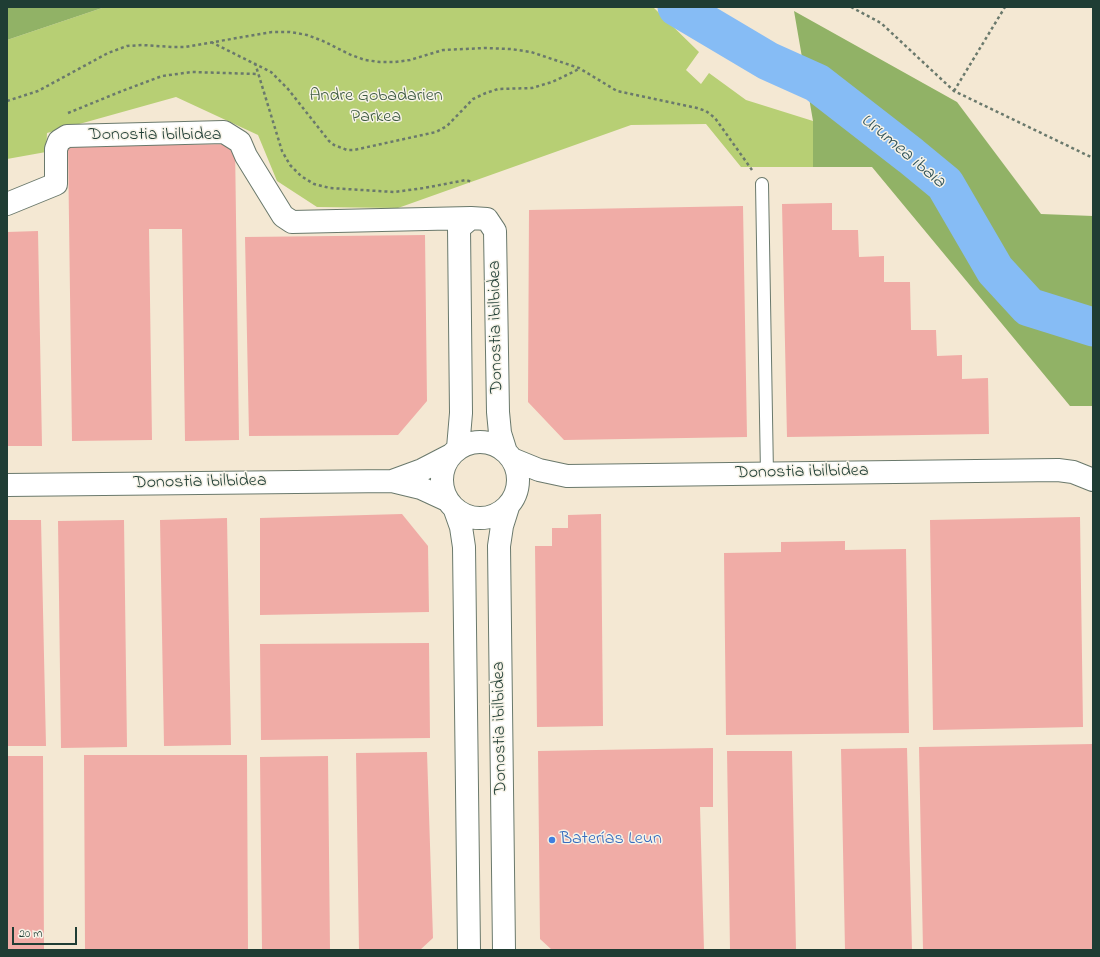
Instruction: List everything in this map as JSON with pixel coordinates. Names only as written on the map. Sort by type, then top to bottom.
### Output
[{"type":"street","name":"Donostia ibilbidea","points":[[7,204],[56,184],[56,149],[59,141],[67,136],[224,132],[240,142],[246,156],[283,216],[292,222],[471,218],[487,219],[495,231],[498,412],[500,433],[509,455],[539,470],[567,476],[1058,470],[1073,472],[1093,480]]},
{"type":"street","name":"Donostia ibilbidea","points":[[392,481],[422,470],[454,451],[461,413],[459,228],[471,218]]},
{"type":"street","points":[[488,442],[499,446],[509,455],[517,471],[518,484],[515,496],[508,507],[497,515],[476,519],[466,517],[451,505],[442,489],[441,476],[444,465],[454,451],[466,444],[488,442]]},
{"type":"street","name":"Donostia ibilbidea","points":[[7,485],[392,481],[421,488],[451,505],[461,527],[464,547],[469,950]]},
{"type":"street","name":"Donostia ibilbidea","points":[[504,950],[499,546],[502,526],[508,507]]},
{"type":"lane","points":[[762,184],[767,474]]},
{"type":"path","points":[[851,7],[881,23],[954,91],[1093,158]]},
{"type":"path","points":[[954,91],[1005,7]]},
{"type":"path","points":[[7,101],[38,91],[108,53],[127,46],[142,45],[185,47],[272,32],[290,32],[306,35],[323,41],[358,58],[380,62],[410,60],[443,50],[510,48],[531,52],[579,68],[617,91],[706,111],[715,118],[762,184]]},
{"type":"path","points":[[211,42],[272,72],[279,78],[329,141],[334,145],[347,150],[354,150],[436,132],[447,126],[473,99],[486,93],[498,89],[532,88],[552,82],[579,68]]},
{"type":"path","points":[[255,63],[282,151],[290,165],[301,176],[314,184],[330,188],[394,192],[466,180],[472,182]]},
{"type":"path","points":[[65,114],[162,76],[192,72],[258,74]]},
{"type":"green space","points":[[7,7],[105,7],[7,40]]},
{"type":"green space","name":"Andre Gobadarien Parkea","points":[[105,7],[653,7],[699,52],[686,70],[701,84],[709,73],[746,100],[813,121],[813,167],[741,167],[706,124],[631,125],[398,208],[317,207],[277,181],[258,135],[176,97],[47,133],[46,152],[7,159],[7,40]]},
{"type":"green space","points":[[794,11],[957,102],[1041,214],[1093,216],[1093,406],[1070,406],[872,167],[813,167],[813,121]]},
{"type":"building","points":[[235,144],[239,440],[185,441],[182,229],[149,229],[152,440],[72,441],[68,146]]},
{"type":"building","points":[[832,203],[832,230],[858,230],[859,257],[884,256],[884,282],[910,282],[911,330],[936,330],[937,356],[962,355],[962,379],[988,378],[989,434],[787,437],[782,204]]},
{"type":"building","points":[[743,206],[747,437],[564,440],[528,402],[529,210]]},
{"type":"building","points":[[38,231],[42,446],[7,446],[7,232]]},
{"type":"building","points":[[425,235],[427,401],[398,435],[249,436],[245,237]]},
{"type":"building","points":[[402,514],[428,546],[429,612],[260,615],[260,518]]},
{"type":"building","points":[[601,514],[603,726],[537,727],[535,546],[552,546],[552,528],[568,528],[568,515]]},
{"type":"building","points":[[1080,517],[1083,727],[933,730],[930,520]]},
{"type":"building","points":[[227,518],[231,745],[164,746],[160,520]]},
{"type":"building","points":[[7,520],[41,520],[46,746],[7,746]]},
{"type":"building","points":[[124,520],[127,747],[61,748],[58,521]]},
{"type":"building","points":[[845,541],[845,550],[906,549],[909,733],[726,735],[724,553],[781,552],[781,542]]},
{"type":"building","points":[[429,643],[430,738],[261,740],[260,644]]},
{"type":"building","points":[[1093,744],[1093,948],[1091,950],[923,950],[919,747]]},
{"type":"building","points":[[713,748],[713,807],[700,807],[704,950],[552,950],[540,939],[538,751]]},
{"type":"building","points":[[907,748],[912,950],[845,950],[841,749]]},
{"type":"building","points":[[727,751],[792,751],[796,950],[730,950]]},
{"type":"building","points":[[427,752],[433,938],[420,950],[359,950],[356,753]]},
{"type":"building","points":[[84,755],[247,755],[248,950],[85,950]]},
{"type":"building","points":[[7,756],[43,756],[44,950],[7,950]]},
{"type":"building","points":[[328,756],[330,950],[262,950],[260,757]]},
{"type":"waterway","name":"Urumea ibaia","points":[[677,7],[768,61],[817,83],[945,184],[995,270],[1029,307],[1093,327]]},
{"type":"place","name":"Baterías Leun","points":[[552,840]]}]
